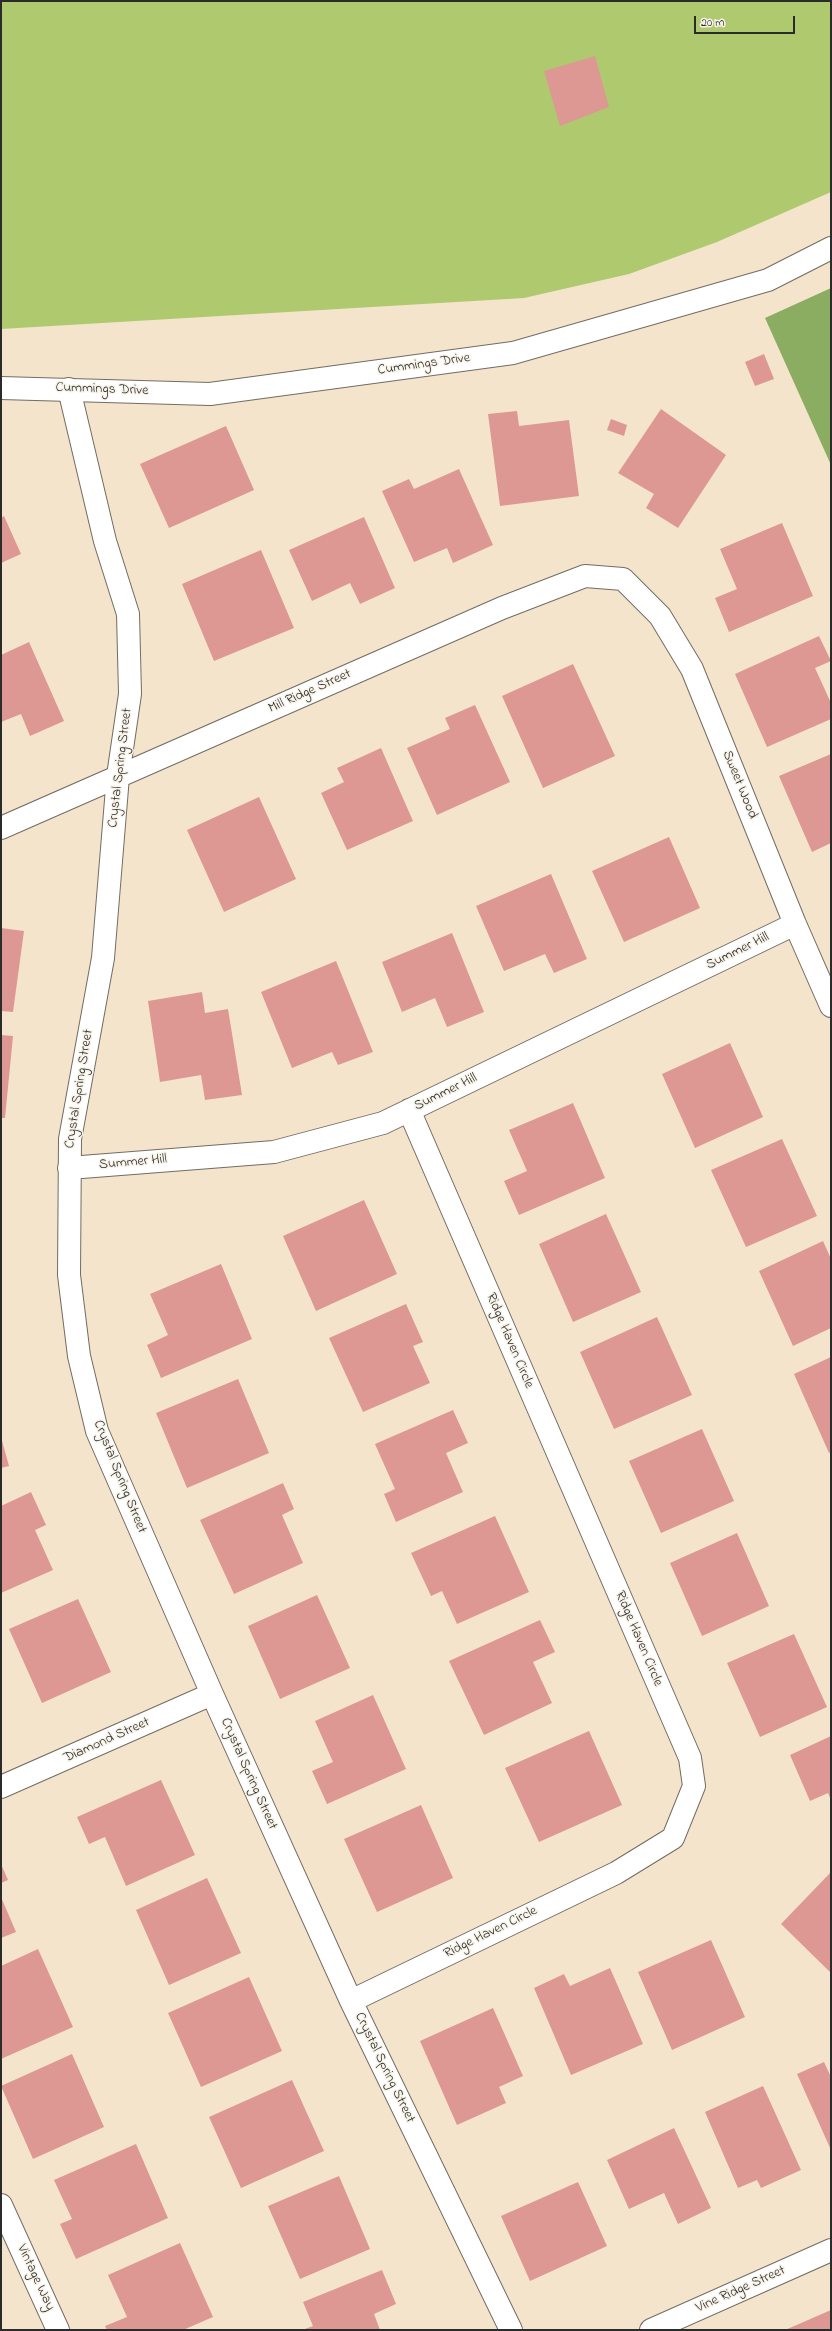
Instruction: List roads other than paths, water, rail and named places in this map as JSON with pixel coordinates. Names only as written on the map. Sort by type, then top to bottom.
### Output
[{"type":"street","name":"Cummings Drive","points":[[1,388],[210,394],[513,353],[768,280],[831,248]]},
{"type":"street","name":"Crystal Spring Street","points":[[69,389],[105,541],[128,614],[130,694],[118,776],[103,958],[70,1139],[69,1275],[79,1356],[97,1431],[212,1694],[351,2001],[511,2330]]},
{"type":"street","name":"Mill Ridge Street","points":[[1,828],[509,606],[585,576],[623,579]]},
{"type":"street","name":"Sweet Wood","points":[[623,579],[660,616],[692,669],[795,924],[831,1006]]},
{"type":"street","name":"Summer Hill","points":[[69,1168],[274,1152],[383,1123],[795,924]]},
{"type":"street","name":"Ridge Haven Circle","points":[[351,2001],[616,1873],[673,1838],[694,1786],[690,1758],[409,1110]]},
{"type":"street","name":"Diamond Street","points":[[1,1787],[212,1694]]},
{"type":"street","name":"Vintage Way","points":[[1,2205],[58,2330]]},
{"type":"street","name":"Vine Ridge Street","points":[[651,2330],[831,2250]]}]
